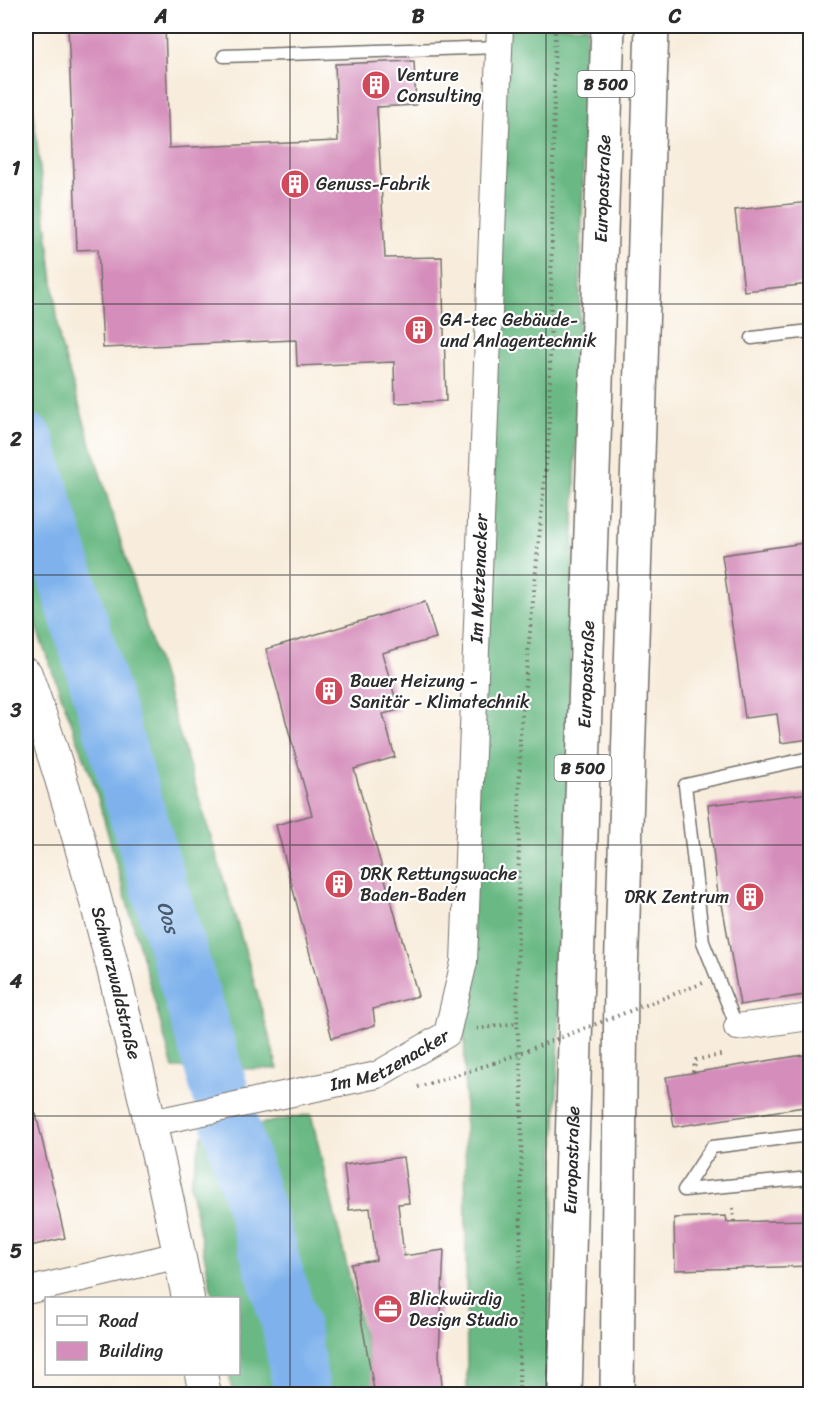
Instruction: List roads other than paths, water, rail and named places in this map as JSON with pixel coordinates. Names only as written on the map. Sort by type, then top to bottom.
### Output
[{"type":"main road","name":"Europastraße","points":[[565,1395],[581,810],[608,26]]},
{"type":"main road","name":"B 500","points":[[618,1395],[621,977],[652,26]]},
{"type":"street","name":"Im Metzenacker","points":[[151,1123],[377,1075],[447,1034],[464,962],[500,36]]},
{"type":"street","name":"Schwarzwaldstraße","points":[[26,674],[49,739],[98,905],[151,1123],[188,1297]]},
{"type":"street","points":[[737,1027],[810,1017]]},
{"type":"street","points":[[26,1291],[179,1255]]},
{"type":"street","points":[[201,1375],[205,1395]]},
{"type":"lane","points":[[224,56],[500,36]]},
{"type":"lane","points":[[752,338],[810,331]]},
{"type":"lane","points":[[737,1027],[703,942],[685,785],[810,758]]},
{"type":"lane","points":[[810,1135],[712,1147],[684,1190],[810,1178]]},
{"type":"waterway","name":"Oos","points":[[26,442],[290,1324],[302,1394]]},
{"type":"place","name":"Venture Consulting","points":[[376,85]]},
{"type":"place","name":"Genuss-Fabrik","points":[[295,184]]},
{"type":"place","name":"GA-tec Gebäude- und Anlagentechnik","points":[[419,330]]},
{"type":"place","name":"Bauer Heizung - Sanitär - Klimatechnik","points":[[329,691]]},
{"type":"place","name":"DRK Rettungswache Baden-Baden","points":[[339,884]]},
{"type":"place","name":"DRK Zentrum","points":[[750,897]]},
{"type":"place","name":"Blickwürdig Design Studio","points":[[388,1309]]}]
